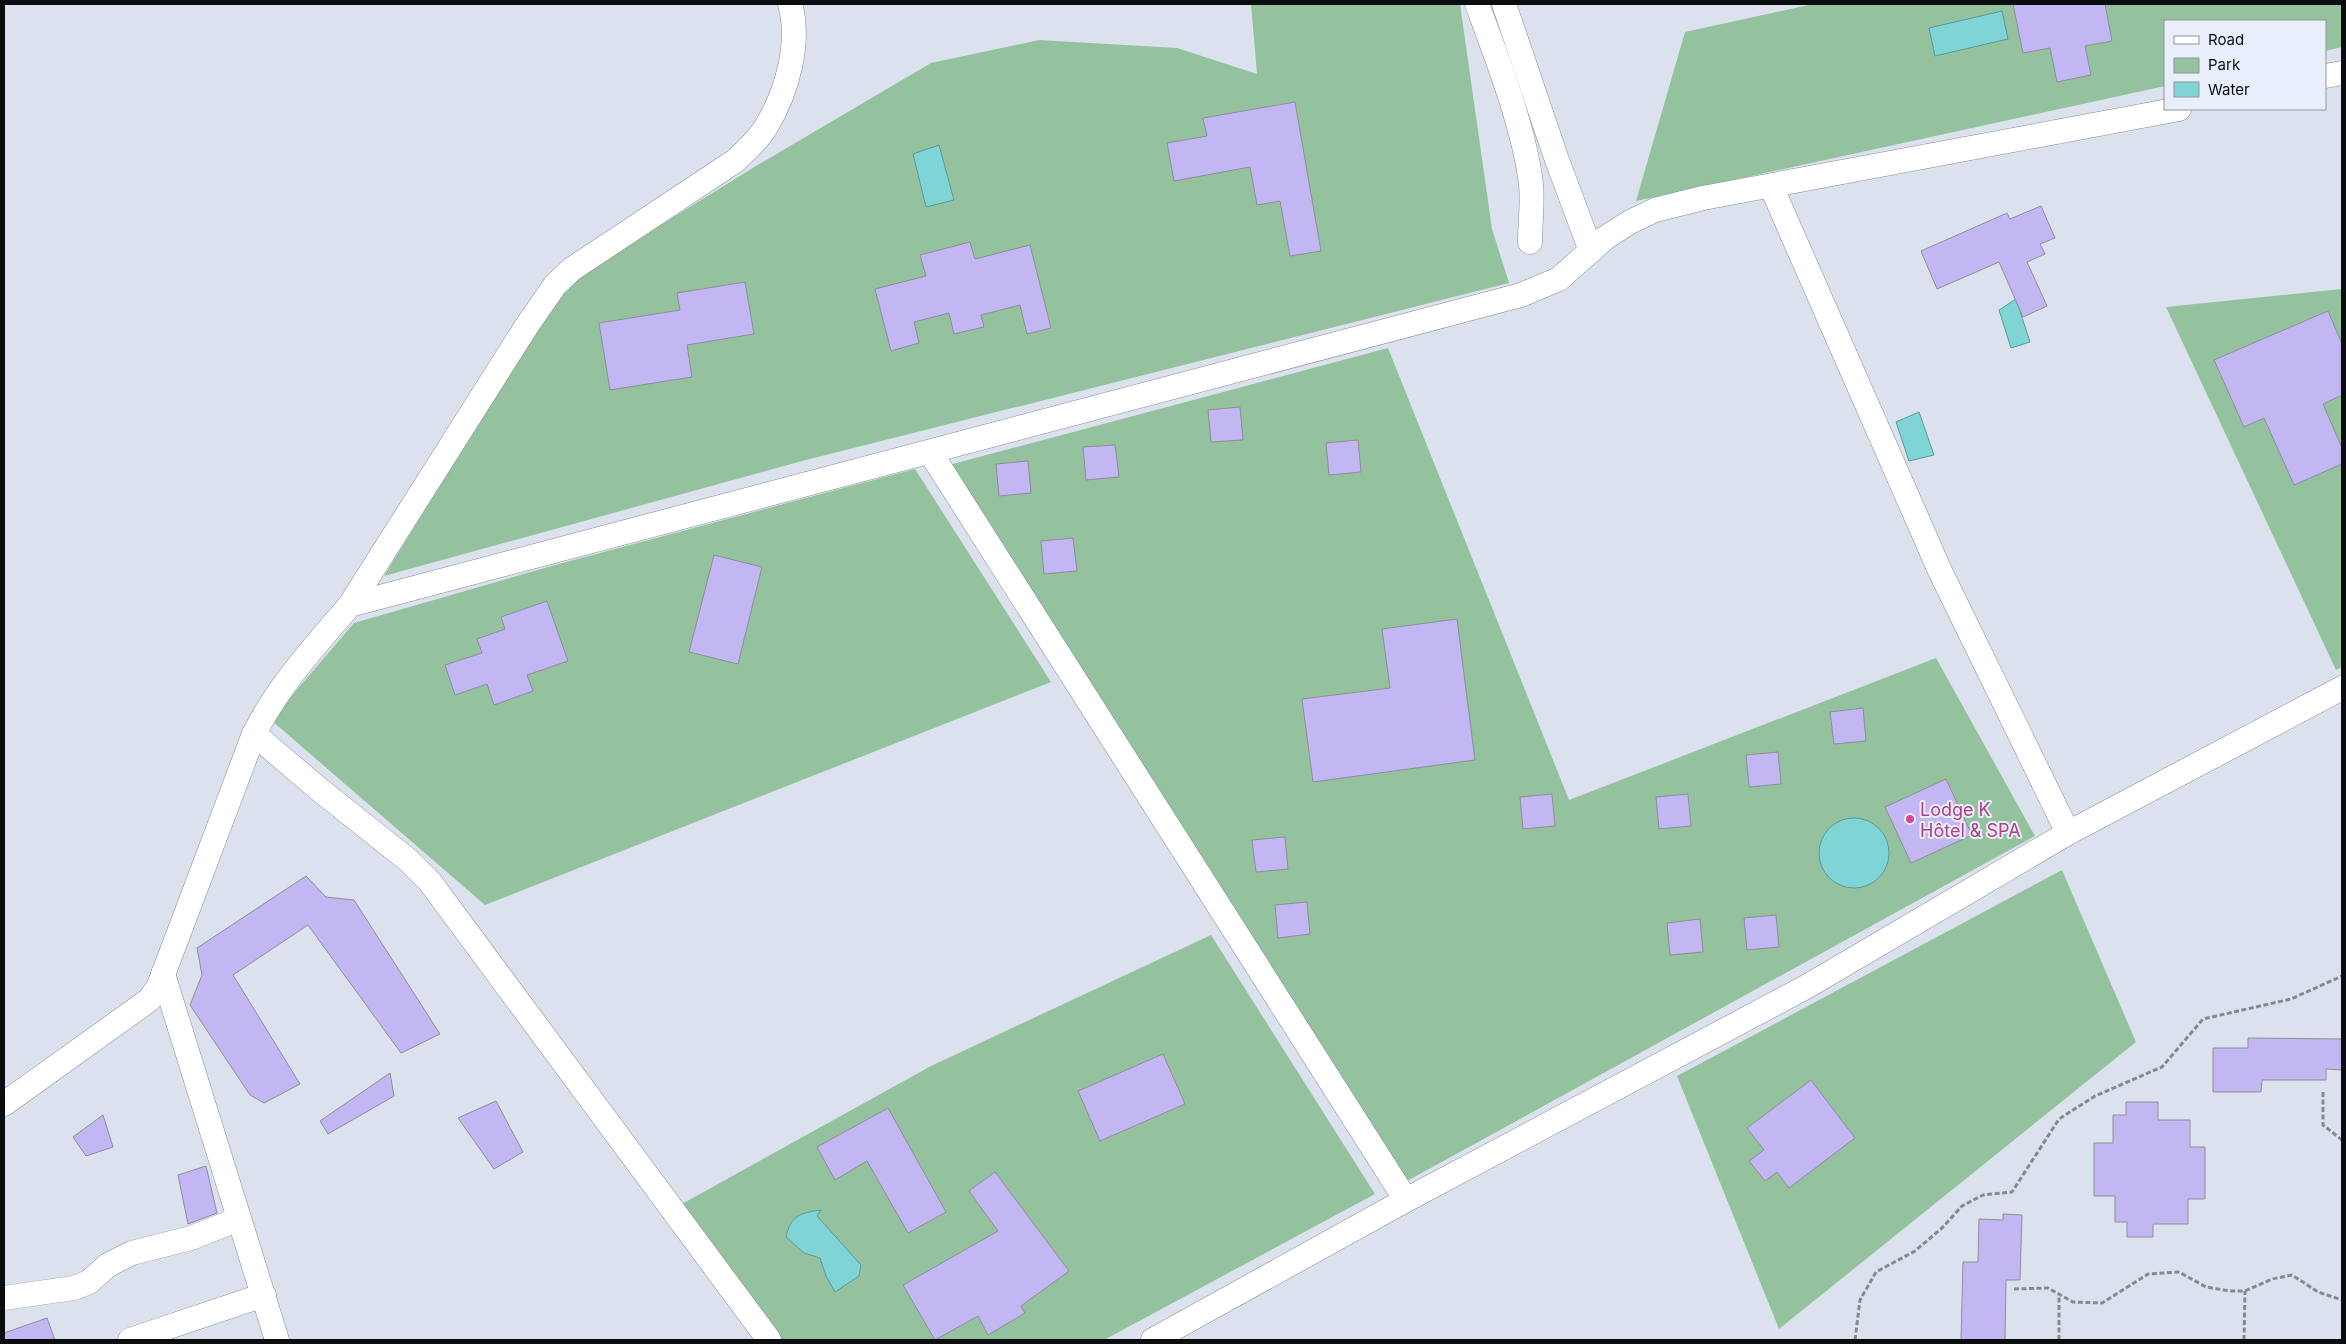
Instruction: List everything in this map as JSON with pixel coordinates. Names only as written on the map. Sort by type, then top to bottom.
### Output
[{"type":"street","points":[[4,1104],[149,1000],[158,988],[254,734],[267,708],[303,660],[350,605],[526,327],[555,285],[572,269],[734,161],[751,146],[766,127],[788,73],[794,46],[790,4]]},
{"type":"street","points":[[1477,4],[1525,152],[1531,186],[1530,242]]},
{"type":"street","points":[[1504,4],[1557,160],[1591,250]]},
{"type":"street","points":[[2326,76],[2342,73]]},
{"type":"street","points":[[350,605],[1521,295],[1559,279],[1591,250],[1630,222],[1655,210],[1703,198],[2174,110]]},
{"type":"street","points":[[1771,186],[1940,572],[2068,833]]},
{"type":"street","points":[[930,452],[1406,1200]]},
{"type":"street","points":[[1153,1340],[1406,1200],[1806,987],[2068,833],[2342,688]]},
{"type":"street","points":[[254,734],[320,790],[408,860],[430,882],[769,1340]]},
{"type":"street","points":[[163,974],[277,1340]]},
{"type":"street","points":[[4,1298],[74,1288],[89,1282],[108,1265],[132,1253],[191,1238],[240,1219]]},
{"type":"street","points":[[130,1340],[264,1295]]},
{"type":"path","points":[[1855,1340],[1860,1300],[1876,1272],[1914,1251],[1942,1228],[1962,1206],[1983,1195],[2012,1192],[2059,1119],[2096,1096],[2162,1067],[2204,1019],[2291,999],[2342,976]]},
{"type":"path","points":[[2323,1092],[2323,1125],[2342,1140]]},
{"type":"path","points":[[2014,1289],[2048,1288],[2073,1302],[2102,1303],[2148,1274],[2179,1272],[2206,1287],[2246,1291],[2272,1279],[2292,1275],[2318,1292],[2342,1300]]},
{"type":"path","points":[[2244,1340],[2246,1291]]},
{"type":"path","points":[[2059,1294],[2059,1340]]},
{"type":"green space","points":[[1251,4],[1460,4],[1492,229],[1509,283],[806,460],[384,576],[564,285],[756,166],[931,63],[1039,40],[1177,48],[1257,74]]},
{"type":"green space","points":[[1813,4],[2342,4],[2342,47],[2326,51],[2326,20],[2164,20],[2164,86],[1636,201],[1685,32]]},
{"type":"green space","points":[[2342,289],[2342,667],[2336,670],[2166,307]]},
{"type":"green space","points":[[1388,348],[1569,800],[1936,658],[2035,836],[1407,1181],[949,465]]},
{"type":"green space","points":[[915,469],[1051,682],[485,905],[271,720],[354,623],[555,565]]},
{"type":"green space","points":[[2062,870],[2136,1042],[1779,1329],[1677,1076]]},
{"type":"green space","points":[[1211,935],[1375,1194],[1104,1340],[776,1340],[680,1205],[931,1066]]},
{"type":"water","points":[[2002,11],[2008,39],[1935,56],[1929,28]]},
{"type":"water","points":[[939,145],[954,200],[926,207],[913,154]]},
{"type":"water","points":[[2016,299],[2030,342],[2011,348],[1999,310]]},
{"type":"water","points":[[1919,412],[1934,455],[1909,461],[1896,422]]},
{"type":"water","points":[[1861,818],[1874,824],[1883,833],[1887,839],[1889,853],[1887,867],[1879,878],[1868,886],[1847,888],[1840,886],[1829,878],[1821,867],[1819,846],[1821,839],[1829,828],[1840,820]]},
{"type":"water","points":[[821,1210],[817,1216],[861,1265],[859,1276],[835,1292],[826,1276],[820,1258],[804,1253],[786,1237],[791,1224],[798,1216],[807,1212]]},
{"type":"building","points":[[2013,4],[2105,4],[2112,41],[2085,46],[2091,75],[2057,82],[2050,48],[2023,53]]},
{"type":"building","points":[[1295,102],[1321,251],[1290,256],[1280,201],[1257,205],[1250,167],[1174,181],[1167,143],[1207,136],[1203,118]]},
{"type":"building","points":[[2041,206],[2055,238],[2040,244],[2045,254],[2027,262],[2047,306],[2023,317],[1999,262],[1937,289],[1921,251],[2007,213],[2010,219]]},
{"type":"building","points":[[970,242],[975,259],[1030,245],[1051,328],[1027,334],[1020,305],[981,315],[984,327],[954,334],[949,313],[914,322],[919,343],[891,351],[875,289],[926,276],[920,255]]},
{"type":"building","points":[[745,282],[754,334],[687,345],[692,377],[610,390],[599,323],[680,310],[677,293]]},
{"type":"building","points":[[2328,311],[2342,344],[2342,395],[2323,404],[2342,448],[2342,464],[2294,485],[2264,418],[2244,427],[2214,360]]},
{"type":"building","points":[[1240,407],[1243,440],[1211,442],[1208,410]]},
{"type":"building","points":[[1358,440],[1361,472],[1329,475],[1326,443]]},
{"type":"building","points":[[1115,445],[1119,477],[1086,480],[1083,447]]},
{"type":"building","points":[[1028,461],[1031,493],[999,496],[996,464]]},
{"type":"building","points":[[1073,538],[1077,571],[1044,574],[1041,541]]},
{"type":"building","points":[[714,555],[762,567],[738,664],[689,652]]},
{"type":"building","points":[[547,601],[568,661],[527,675],[533,691],[494,705],[487,684],[455,695],[445,665],[482,653],[477,639],[505,629],[501,617]]},
{"type":"building","points":[[1457,619],[1475,760],[1313,782],[1302,699],[1390,688],[1382,629]]},
{"type":"building","points":[[1863,708],[1866,741],[1834,744],[1830,712]]},
{"type":"building","points":[[1778,752],[1781,784],[1749,787],[1746,755]]},
{"type":"building","points":[[1946,779],[1972,835],[1911,863],[1885,807]]},
{"type":"building","points":[[1552,794],[1555,826],[1523,829],[1520,797]]},
{"type":"building","points":[[1688,794],[1691,826],[1659,829],[1656,797]]},
{"type":"building","points":[[1285,837],[1288,869],[1256,872],[1252,840]]},
{"type":"building","points":[[306,876],[326,897],[354,900],[440,1034],[401,1053],[308,925],[233,975],[300,1084],[264,1103],[250,1095],[190,1005],[202,975],[197,948]]},
{"type":"building","points":[[1307,902],[1310,934],[1278,938],[1275,905]]},
{"type":"building","points":[[1776,915],[1779,947],[1747,950],[1744,918]]},
{"type":"building","points":[[1700,919],[1703,952],[1670,955],[1667,923]]},
{"type":"building","points":[[2248,1038],[2342,1039],[2342,1070],[2326,1069],[2326,1080],[2262,1080],[2261,1092],[2213,1092],[2213,1048],[2248,1048]]},
{"type":"building","points":[[1163,1054],[1185,1104],[1100,1141],[1078,1091]]},
{"type":"building","points":[[390,1073],[394,1096],[328,1134],[320,1121]]},
{"type":"building","points":[[1811,1080],[1855,1138],[1789,1188],[1777,1172],[1765,1181],[1749,1161],[1764,1150],[1747,1128]]},
{"type":"building","points":[[496,1101],[523,1152],[494,1169],[458,1118]]},
{"type":"building","points":[[2126,1102],[2158,1102],[2158,1120],[2190,1120],[2190,1147],[2205,1147],[2205,1199],[2188,1199],[2188,1224],[2153,1224],[2153,1237],[2127,1237],[2127,1222],[2115,1222],[2115,1196],[2094,1196],[2094,1143],[2113,1143],[2113,1115],[2126,1115]]},
{"type":"building","points":[[888,1108],[946,1212],[908,1233],[867,1161],[835,1180],[817,1147]]},
{"type":"building","points":[[103,1115],[113,1147],[86,1156],[73,1137]]},
{"type":"building","points":[[206,1166],[217,1213],[188,1224],[178,1175]]},
{"type":"building","points":[[995,1172],[1069,1271],[1021,1306],[1025,1313],[988,1335],[978,1316],[935,1340],[903,1285],[998,1231],[969,1191]]},
{"type":"building","points":[[2003,1214],[2022,1215],[2020,1280],[2006,1280],[2005,1340],[1961,1340],[1963,1262],[1978,1262],[1979,1219],[2003,1220]]},
{"type":"building","points":[[47,1318],[55,1340],[4,1340],[4,1333]]},
{"type":"place","name":"Lodge K Hôtel & SPA","points":[[1910,819]]}]
